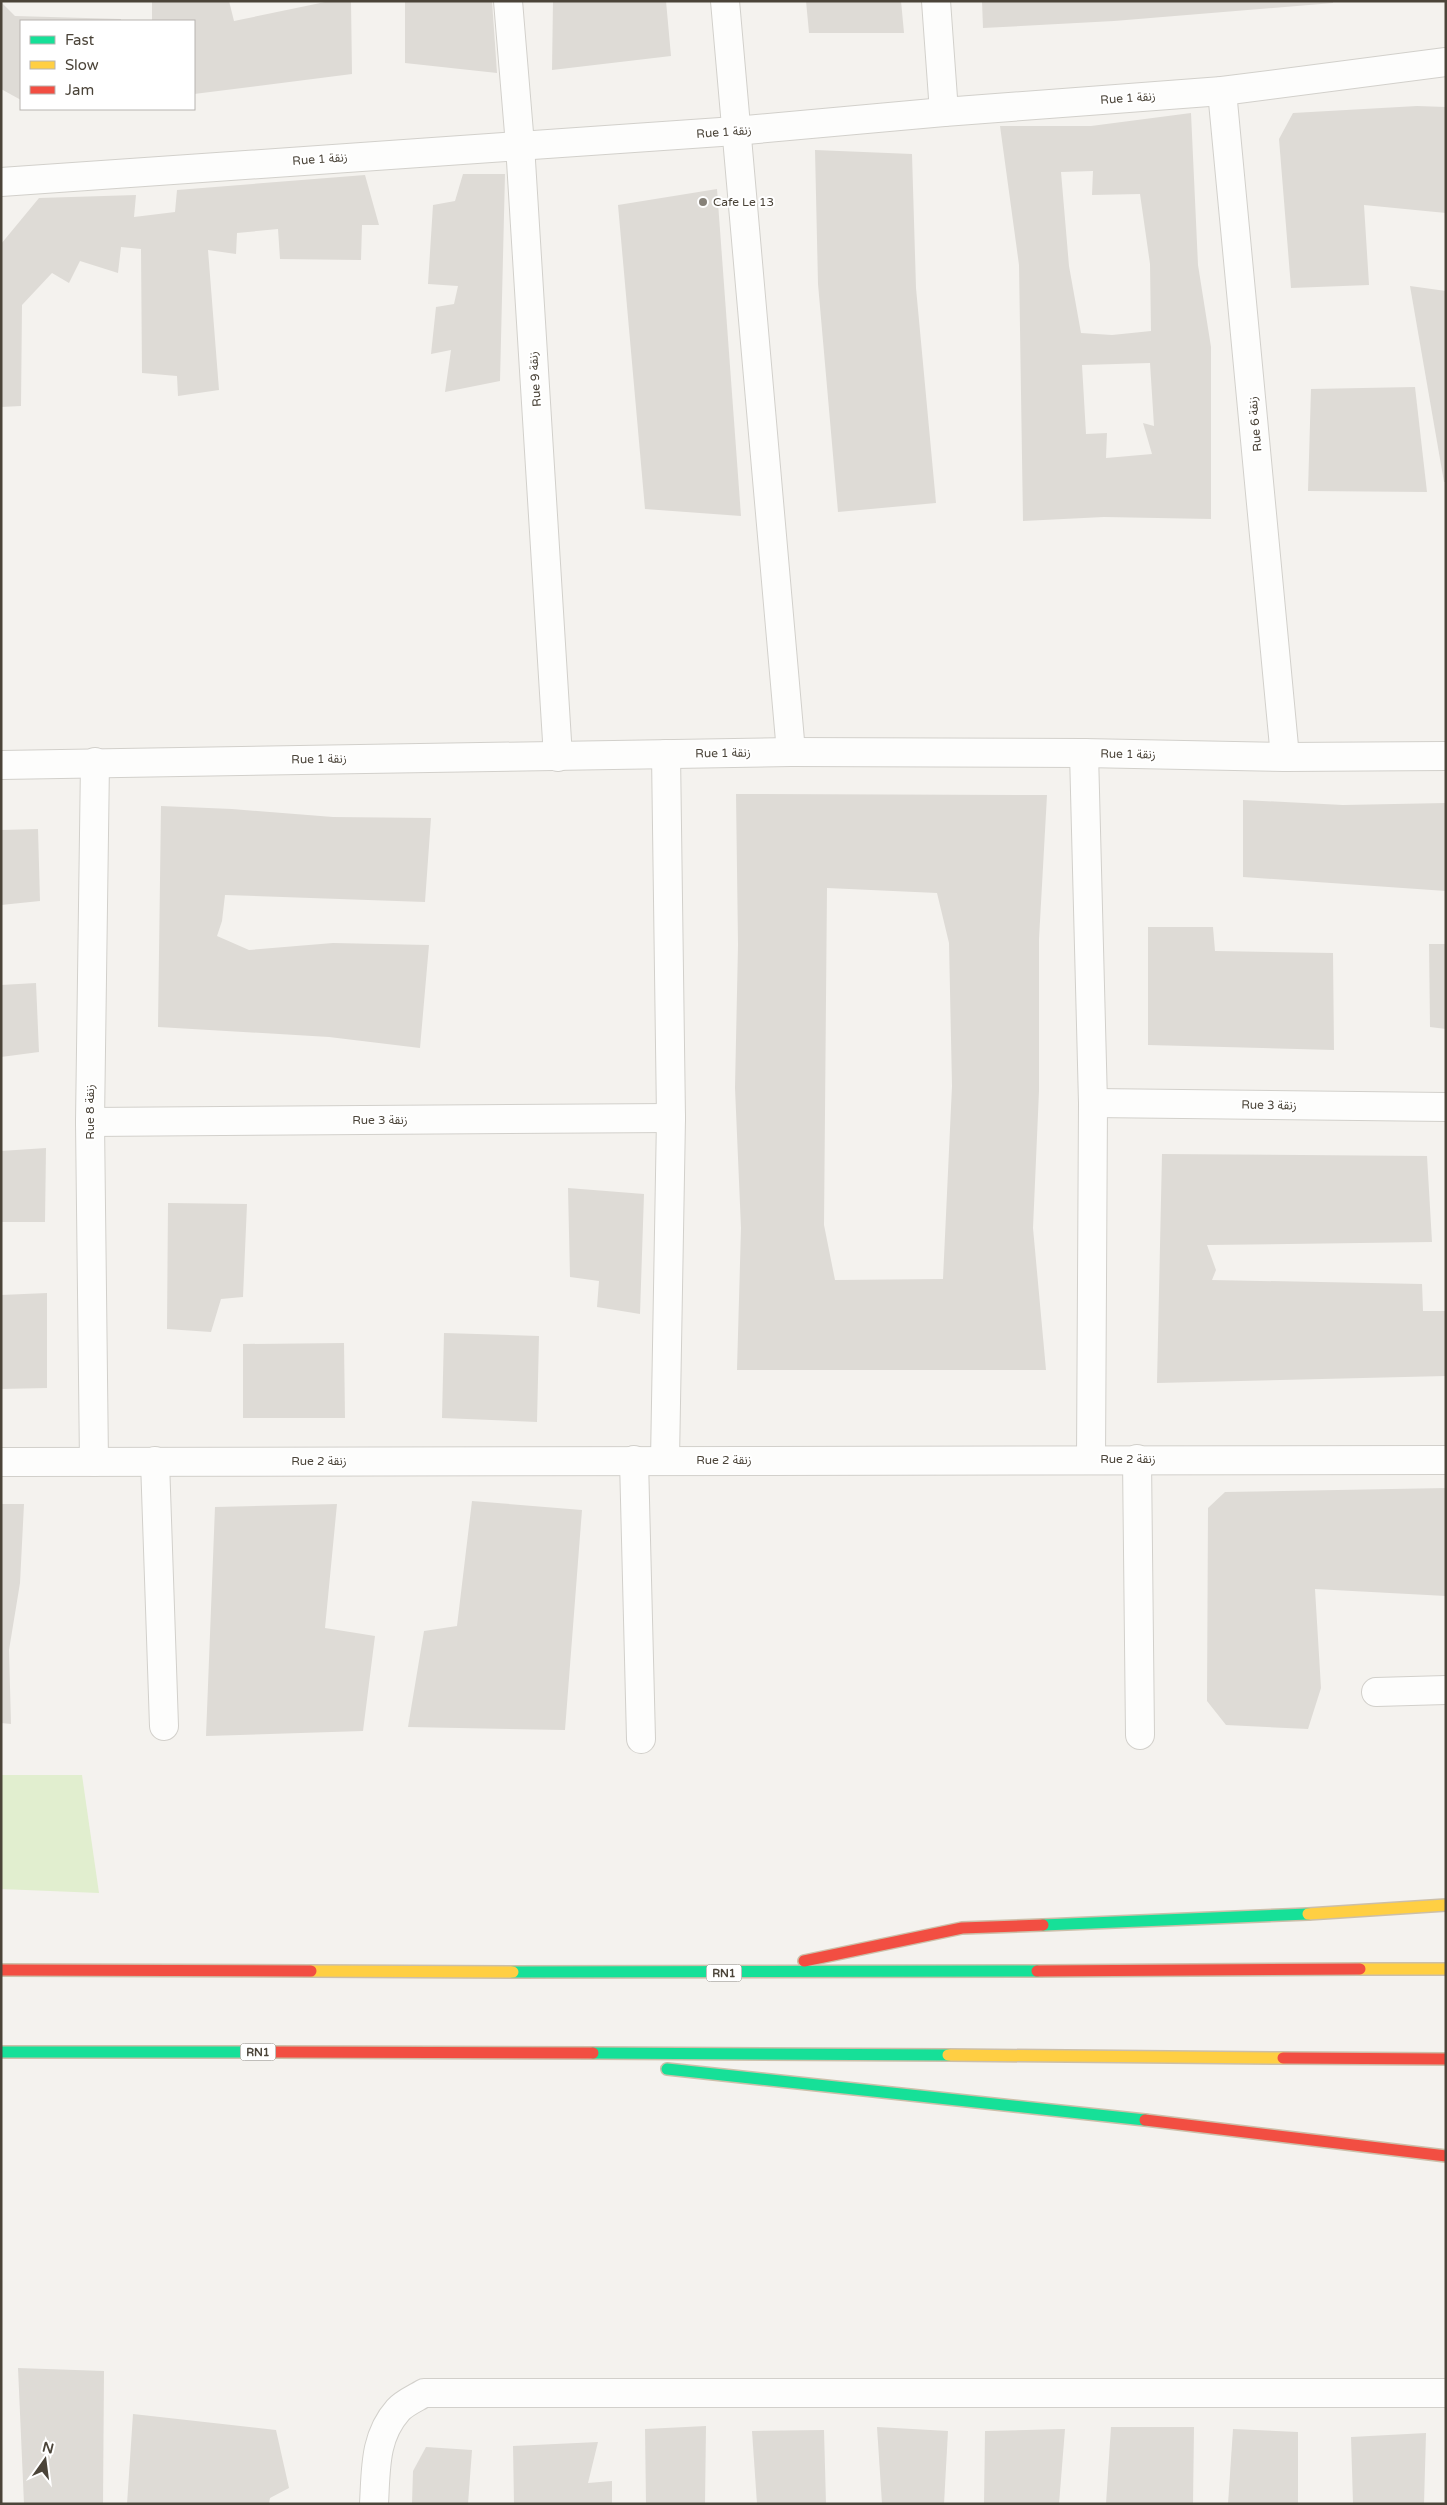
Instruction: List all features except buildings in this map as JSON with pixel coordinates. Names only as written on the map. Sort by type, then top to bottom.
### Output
[{"type":"highway","points":[[743,1973],[962,1928],[1392,1910],[1446,1905]]},
{"type":"highway","name":"RN1","points":[[1,1970],[743,1973],[1446,1969]]},
{"type":"highway","name":"RN1","points":[[1,2052],[514,2052],[1446,2059]]},
{"type":"highway","points":[[514,2052],[632,2065]]},
{"type":"highway","points":[[652,2067],[1224,2128],[1446,2156]]},
{"type":"street","name":"Rue 9 زنقة","points":[[508,1],[520,145],[558,756]]},
{"type":"street","points":[[724,1],[790,752]]},
{"type":"street","points":[[936,1],[944,112]]},
{"type":"street","name":"Rue 1 زنقة","points":[[1,182],[736,131],[944,112],[1222,91],[1446,62]]},
{"type":"street","name":"Rue 6 زنقة","points":[[1222,91],[1254,407],[1285,757]]},
{"type":"street","name":"Rue 1 زنقة","points":[[1,765],[790,752],[1084,753],[1285,757],[1446,756]]},
{"type":"street","points":[[1084,753],[1093,1103],[1091,1459]]},
{"type":"street","points":[[664,1460],[671,1118],[666,754]]},
{"type":"street","name":"Rue 8 زنقة","points":[[94,1462],[90,1122],[95,762]]},
{"type":"street","name":"Rue 3 زنقة","points":[[1093,1103],[1446,1107]]},
{"type":"street","name":"Rue 3 زنقة","points":[[90,1122],[671,1118]]},
{"type":"street","points":[[1137,1459],[1140,1735]]},
{"type":"street","points":[[634,1460],[641,1739]]},
{"type":"street","name":"Rue 2 زنقة","points":[[1,1462],[1446,1460]]},
{"type":"street","points":[[155,1461],[164,1726]]},
{"type":"street","points":[[1376,1692],[1446,1690]]},
{"type":"street","points":[[374,2504],[378,2449],[386,2427],[399,2409],[424,2393],[1446,2393]]},
{"type":"green space","points":[[1,1775],[82,1775],[99,1893],[1,1889]]},
{"type":"traffic: fast","points":[[1043,1925],[1308,1914]]},
{"type":"traffic: fast","points":[[513,1972],[1037,1971]]},
{"type":"traffic: fast","points":[[1,2052],[275,2052]]},
{"type":"traffic: fast","points":[[593,2053],[948,2055]]},
{"type":"traffic: fast","points":[[667,2069],[1145,2120]]},
{"type":"traffic: slow","points":[[1308,1914],[1446,1905]]},
{"type":"traffic: slow","points":[[1360,1969],[1446,1969]]},
{"type":"traffic: slow","points":[[311,1971],[513,1972]]},
{"type":"traffic: slow","points":[[948,2055],[1283,2058]]},
{"type":"traffic: jam","points":[[804,1961],[962,1928],[1043,1925]]},
{"type":"traffic: jam","points":[[1037,1971],[1360,1969]]},
{"type":"traffic: jam","points":[[1,1970],[311,1971]]},
{"type":"traffic: jam","points":[[275,2052],[593,2053]]},
{"type":"traffic: jam","points":[[1283,2058],[1446,2059]]},
{"type":"traffic: jam","points":[[1145,2120],[1446,2156]]},
{"type":"place","name":"Cafe Le 13","points":[[703,202]]}]
